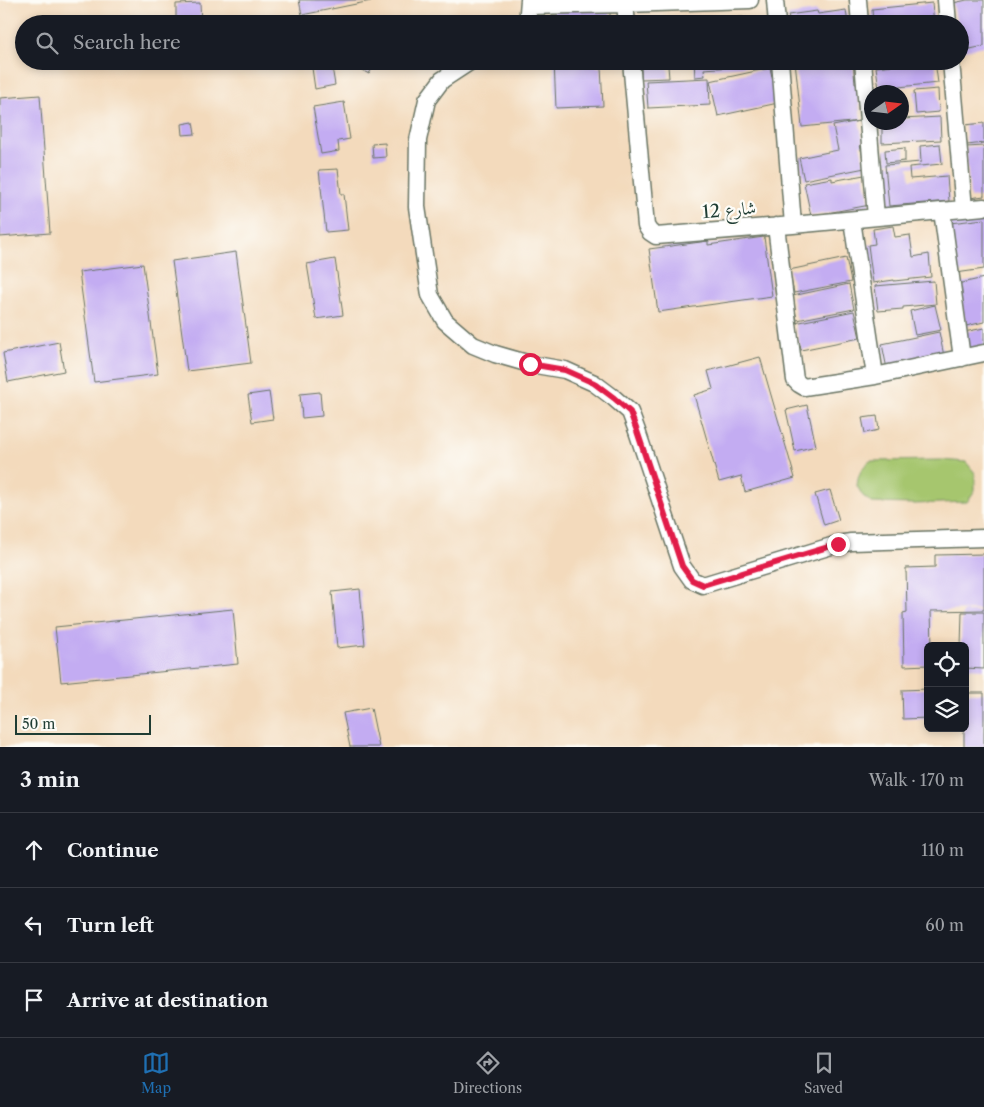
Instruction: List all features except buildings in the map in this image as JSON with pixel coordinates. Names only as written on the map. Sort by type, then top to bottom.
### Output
[{"type":"street","points":[[529,3],[625,4],[750,0]]},
{"type":"street","points":[[775,0],[776,15]]},
{"type":"street","points":[[858,0],[859,15]]},
{"type":"street","points":[[946,0],[947,15]]},
{"type":"street","points":[[625,4],[626,15]]},
{"type":"street","points":[[457,70],[442,80],[427,100],[418,140],[417,207],[430,295],[445,321],[473,345],[495,354],[530,364],[565,370],[594,383],[630,412],[682,566],[692,580],[703,585],[838,544],[851,542],[984,538]]},
{"type":"street","name":"شارع 12","points":[[632,70],[646,226],[656,236],[984,207]]},
{"type":"street","points":[[781,70],[794,225]]},
{"type":"street","points":[[864,70],[876,217]]},
{"type":"street","points":[[952,70],[964,209]]},
{"type":"street","points":[[942,212],[962,358]]},
{"type":"street","points":[[852,220],[875,376]]},
{"type":"street","points":[[776,226],[795,380],[799,384],[804,387],[875,376],[984,353]]},
{"type":"green space","points":[[941,460],[966,462],[975,473],[975,490],[967,502],[872,503],[863,496],[857,486],[860,472],[870,461]]},
{"type":"route","points":[[530,364],[565,370],[594,383],[630,412],[682,566],[692,580],[703,585],[838,544]]}]
